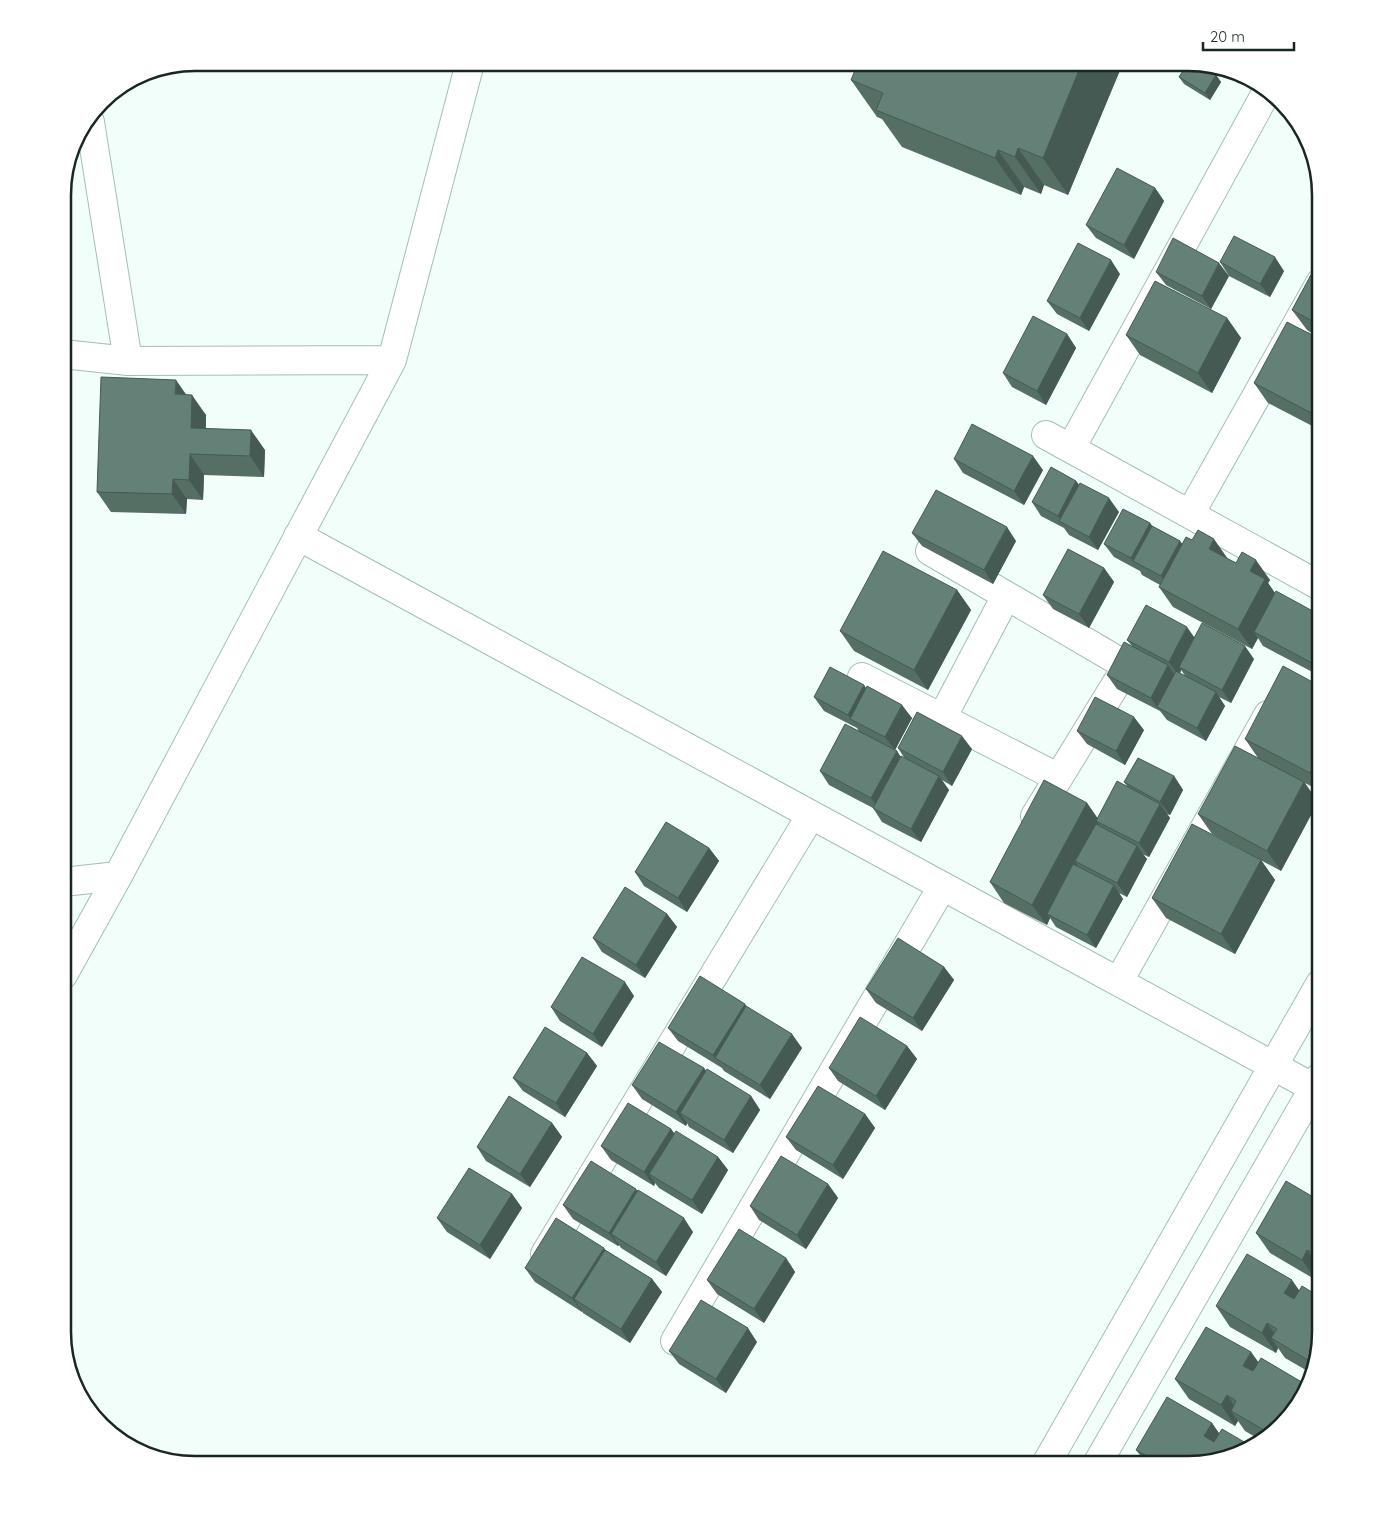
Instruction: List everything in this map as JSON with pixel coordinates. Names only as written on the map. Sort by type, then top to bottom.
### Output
[{"type":"street","points":[[71,960],[118,876],[392,360],[468,71]]},
{"type":"street","points":[[1071,448],[1264,97]]},
{"type":"street","points":[[91,128],[128,361]]},
{"type":"street","points":[[1190,514],[1312,297]]},
{"type":"street","points":[[72,355],[128,361],[392,360]]},
{"type":"street","points":[[1046,435],[1190,514],[1312,575]]},
{"type":"street","points":[[298,536],[942,886],[987,897],[1119,982],[1274,1067],[1312,1081]]},
{"type":"street","points":[[930,552],[1127,666],[1057,777],[1023,836]]},
{"type":"street","points":[[942,718],[1006,596]]},
{"type":"street","points":[[862,676],[1057,777]]},
{"type":"street","points":[[1119,982],[1279,695]]},
{"type":"street","points":[[537,1268],[811,815]]},
{"type":"street","points":[[71,881],[118,876]]},
{"type":"street","points":[[676,1341],[942,886]]},
{"type":"street","points":[[1051,1456],[1312,998]]},
{"type":"street","points":[[1102,1456],[1312,1092]]},
{"type":"building","points":[[854,72],[1078,72],[1043,158],[1018,148],[1015,157],[998,150],[995,158],[876,110],[883,93],[851,80]]},
{"type":"building","points":[[1182,72],[1216,75],[1205,93],[1179,77]]},
{"type":"building","points":[[1117,168],[1155,188],[1124,245],[1086,225]]},
{"type":"building","points":[[1234,236],[1275,257],[1260,284],[1220,262]]},
{"type":"building","points":[[1173,238],[1219,263],[1202,296],[1156,272]]},
{"type":"building","points":[[1078,243],[1111,260],[1080,318],[1047,301]]},
{"type":"building","points":[[1312,273],[1312,321],[1292,310]]},
{"type":"building","points":[[1155,281],[1227,318],[1198,373],[1126,335]]},
{"type":"building","points":[[1033,316],[1067,334],[1037,391],[1003,373]]},
{"type":"building","points":[[1287,322],[1312,335],[1312,413],[1254,383]]},
{"type":"building","points":[[101,377],[176,380],[175,394],[192,395],[191,428],[251,430],[250,456],[190,454],[189,480],[173,479],[172,494],[97,492]]},
{"type":"building","points":[[972,424],[1033,456],[1014,491],[954,459]]},
{"type":"building","points":[[1051,467],[1076,481],[1058,516],[1032,502]]},
{"type":"building","points":[[1080,483],[1109,498],[1089,537],[1059,521]]},
{"type":"building","points":[[936,490],[1007,527],[984,570],[912,533]]},
{"type":"building","points":[[1123,509],[1150,523],[1131,558],[1104,544]]},
{"type":"building","points":[[1152,526],[1180,541],[1161,576],[1133,561]]},
{"type":"building","points":[[1198,530],[1214,539],[1209,549],[1236,563],[1242,552],[1256,560],[1250,571],[1265,579],[1238,629],[1159,587],[1186,537],[1192,540]]},
{"type":"building","points":[[1068,549],[1104,568],[1079,614],[1043,595]]},
{"type":"building","points":[[883,551],[957,590],[914,670],[840,631]]},
{"type":"building","points":[[1276,591],[1312,611],[1312,663],[1254,632]]},
{"type":"building","points":[[1146,605],[1187,627],[1169,662],[1127,640]]},
{"type":"building","points":[[1202,623],[1245,646],[1222,690],[1179,667]]},
{"type":"building","points":[[1124,642],[1168,665],[1151,698],[1107,675]]},
{"type":"building","points":[[1283,666],[1312,682],[1312,769],[1310,773],[1245,739]]},
{"type":"building","points":[[830,667],[864,685],[848,715],[814,697]]},
{"type":"building","points":[[1176,671],[1216,692],[1197,728],[1157,707]]},
{"type":"building","points":[[867,686],[902,705],[885,737],[850,719]]},
{"type":"building","points":[[1095,697],[1134,717],[1116,751],[1077,731]]},
{"type":"building","points":[[917,712],[962,736],[943,772],[898,748]]},
{"type":"building","points":[[845,724],[897,751],[871,798],[820,771]]},
{"type":"building","points":[[1235,746],[1304,782],[1267,851],[1198,814]]},
{"type":"building","points":[[901,756],[939,776],[911,829],[873,808]]},
{"type":"building","points":[[1138,758],[1174,776],[1160,802],[1124,782]]},
{"type":"building","points":[[1044,780],[1087,803],[1032,905],[990,882]]},
{"type":"building","points":[[1117,781],[1160,804],[1139,843],[1096,821]]},
{"type":"building","points":[[666,822],[709,848],[678,898],[635,872]]},
{"type":"building","points":[[1096,824],[1137,846],[1117,883],[1075,861]]},
{"type":"building","points":[[1192,824],[1261,860],[1221,934],[1152,898]]},
{"type":"building","points":[[1073,864],[1114,885],[1087,935],[1047,914]]},
{"type":"building","points":[[625,887],[667,914],[636,965],[593,938]]},
{"type":"building","points":[[898,938],[944,967],[913,1018],[866,989]]},
{"type":"building","points":[[582,957],[625,982],[593,1034],[551,1007]]},
{"type":"building","points":[[700,976],[745,1004],[713,1055],[668,1028]]},
{"type":"building","points":[[746,1006],[792,1034],[760,1085],[715,1058]]},
{"type":"building","points":[[860,1017],[907,1046],[876,1096],[829,1068]]},
{"type":"building","points":[[545,1027],[587,1053],[556,1103],[513,1078]]},
{"type":"building","points":[[659,1042],[704,1068],[676,1112],[632,1085]]},
{"type":"building","points":[[707,1069],[751,1096],[724,1140],[680,1113]]},
{"type":"building","points":[[818,1086],[865,1114],[833,1165],[786,1137]]},
{"type":"building","points":[[509,1096],[552,1123],[520,1174],[477,1147]]},
{"type":"building","points":[[628,1103],[671,1129],[644,1172],[601,1146]]},
{"type":"building","points":[[676,1131],[718,1157],[692,1200],[649,1174]]},
{"type":"building","points":[[781,1156],[828,1184],[797,1235],[750,1206]]},
{"type":"building","points":[[591,1161],[636,1189],[609,1233],[563,1205]]},
{"type":"building","points":[[469,1168],[512,1194],[480,1245],[437,1218]]},
{"type":"building","points":[[1286,1181],[1312,1196],[1312,1252],[1307,1250],[1302,1260],[1256,1233]]},
{"type":"building","points":[[638,1190],[684,1218],[656,1262],[611,1234]]},
{"type":"building","points":[[556,1218],[604,1248],[572,1298],[525,1268]]},
{"type":"building","points":[[739,1229],[786,1258],[754,1309],[707,1280]]},
{"type":"building","points":[[605,1250],[652,1279],[621,1329],[574,1299]]},
{"type":"building","points":[[1247,1254],[1292,1280],[1284,1293],[1294,1299],[1302,1286],[1312,1292],[1312,1332],[1309,1360],[1271,1338],[1277,1329],[1267,1323],[1262,1333],[1216,1306]]},
{"type":"building","points":[[701,1300],[748,1328],[716,1379],[669,1351]]},
{"type":"building","points":[[1206,1327],[1251,1352],[1243,1366],[1253,1371],[1261,1358],[1301,1382],[1286,1407],[1263,1430],[1231,1411],[1236,1401],[1227,1395],[1221,1405],[1175,1379]]},
{"type":"building","points":[[1167,1397],[1212,1423],[1204,1436],[1214,1442],[1222,1429],[1244,1442],[1220,1452],[1204,1455],[1147,1456],[1136,1450]]}]
